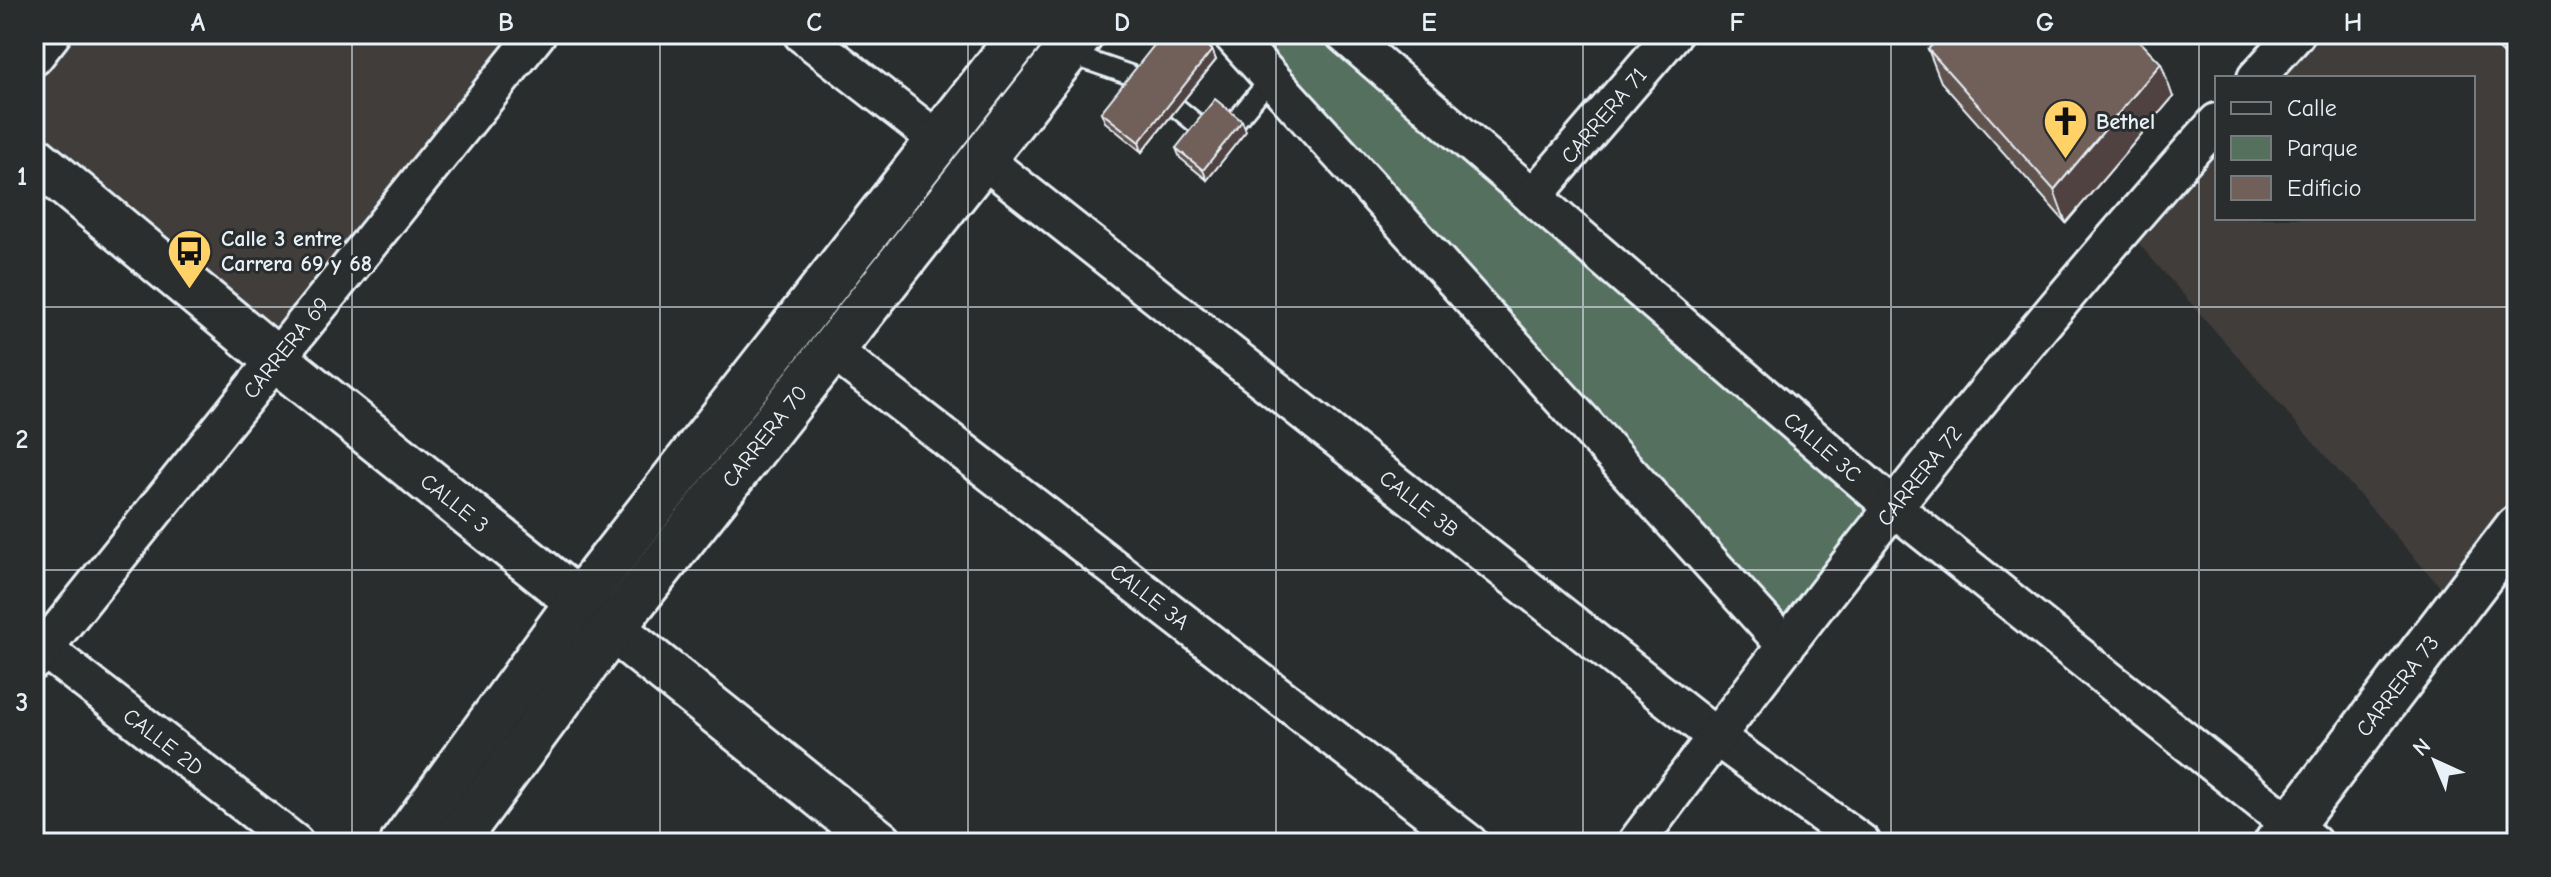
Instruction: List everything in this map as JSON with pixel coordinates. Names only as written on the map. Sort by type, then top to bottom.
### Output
[{"type":"street","points":[[34,57],[52,34]]},
{"type":"street","name":"CARRERA 69","points":[[37,651],[277,360],[537,34]]},
{"type":"street","points":[[802,34],[939,141]]},
{"type":"street","name":"CARRERA 70","points":[[403,843],[578,602],[1022,34]]},
{"type":"street","points":[[1231,34],[1786,646]]},
{"type":"street","name":"CALLE 3C","points":[[1344,34],[1894,508],[2294,837]]},
{"type":"street","name":"CARRERA 71","points":[[1533,197],[1673,34]]},
{"type":"street","points":[[2258,76],[2296,34]]},
{"type":"street","points":[[2511,34],[2517,40]]},
{"type":"street","name":"CARRERA 70","points":[[454,843],[612,629],[1073,44]]},
{"type":"street","name":"CARRERA 72","points":[[1636,843],[1894,508],[2123,226],[2215,124]]},
{"type":"street","name":"CALLE 3","points":[[34,158],[277,360],[612,629],[858,836]]},
{"type":"street","name":"CALLE 3B","points":[[983,159],[1716,737],[1862,843]]},
{"type":"street","name":"CALLE 3A","points":[[832,350],[1469,843]]},
{"type":"street","name":"CARRERA 73","points":[[2294,837],[2517,528]]},
{"type":"street","name":"CALLE 2D","points":[[37,651],[295,843]]},
{"type":"lane","points":[[1073,44],[1139,78]]},
{"type":"lane","points":[[1235,122],[1271,78]]},
{"type":"lane","points":[[1177,108],[1203,129]]},
{"type":"shaded area","points":[[34,34],[537,34],[277,360],[34,158]]},
{"type":"shaded area","points":[[2296,34],[2511,34],[2517,40],[2517,528],[2457,606],[2123,226],[2215,124],[2215,220],[2475,220],[2475,76],[2258,76]]},
{"type":"green space","points":[[1231,34],[1344,34],[1894,508],[1786,646]]},
{"type":"building","points":[[1163,34],[1192,34],[1212,50],[1139,142],[1101,112]]},
{"type":"building","name":"Bethel","points":[[1944,34],[1973,34],[1980,42],[1988,34],[2133,34],[2161,63],[2054,190],[1928,49]]},
{"type":"building","points":[[1215,99],[1242,121],[1203,170],[1176,148]]},
{"type":"place","name":"Bethel","points":[[2065,160]]},
{"type":"place","name":"Calle 3 entre Carrera 69 y 68","points":[[190,290]]}]
